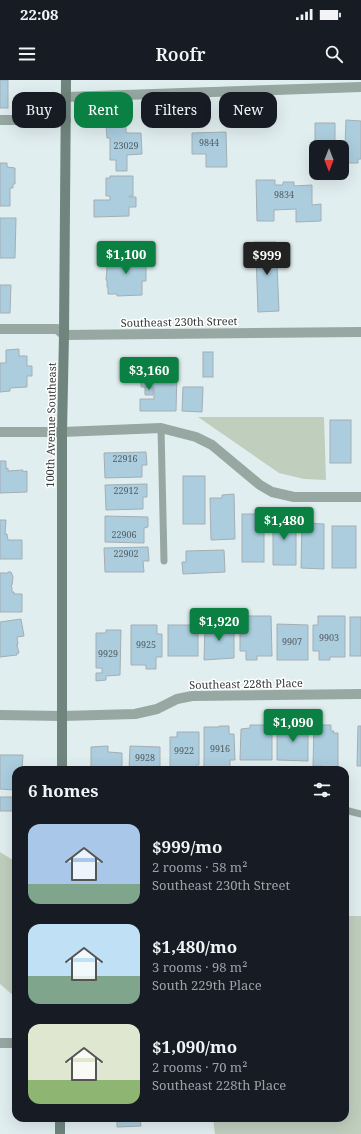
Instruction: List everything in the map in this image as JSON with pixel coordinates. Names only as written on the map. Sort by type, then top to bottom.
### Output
[{"type":"street","name":"100th Avenue Southeast","points":[[66,80],[66,92]]},
{"type":"street","points":[[66,96],[361,87]]},
{"type":"street","points":[[0,120],[12,120]]},
{"type":"street","name":"100th Avenue Southeast","points":[[62,766],[62,432],[66,128]]},
{"type":"street","name":"Southeast 230th Street","points":[[0,329],[57,329],[64,335],[361,332]]},
{"type":"street","points":[[0,432],[62,432],[161,428],[196,437],[212,445],[260,485],[272,492],[294,497],[361,497]]},
{"type":"street","name":"Southeast 228th Place","points":[[0,715],[62,716],[144,713],[157,709],[177,699],[192,696],[361,694]]},
{"type":"street","points":[[0,1043],[12,1043]]},
{"type":"street","points":[[60,1122],[60,1134]]},
{"type":"lane","points":[[161,428],[164,561]]},
{"type":"lane","points":[[349,811],[361,814]]},
{"type":"green space","points":[[198,417],[324,417],[326,480],[304,479],[279,473]]},
{"type":"green space","points":[[0,852],[12,860],[12,994],[0,984]]},
{"type":"green space","points":[[349,916],[361,916],[361,1134],[215,1134],[214,1122],[349,1122]]},
{"type":"building","points":[[0,80],[8,80],[8,108],[0,108]]},
{"type":"building","points":[[346,120],[361,121],[361,159],[358,159],[358,163],[349,163],[349,140],[345,140]]},
{"type":"building","points":[[315,123],[335,123],[335,140],[315,140]]},
{"type":"building","points":[[106,128],[126,128],[126,133],[141,133],[142,154],[127,155],[127,171],[116,171],[116,160],[110,160],[110,138],[107,138]]},
{"type":"building","points":[[226,132],[227,167],[206,167],[206,154],[192,154],[192,133]]},
{"type":"building","points":[[0,163],[7,163],[7,167],[15,168],[15,184],[13,184],[13,188],[10,188],[10,206],[0,206]]},
{"type":"building","points":[[110,176],[133,176],[133,196],[129,197],[136,197],[136,207],[129,207],[129,216],[94,217],[94,200],[110,200],[110,196],[106,196],[106,178],[110,178]]},
{"type":"building","points":[[256,180],[275,180],[275,185],[283,185],[283,182],[294,182],[294,186],[312,185],[312,205],[321,204],[321,221],[296,222],[296,209],[274,210],[274,221],[257,221]]},
{"type":"building","points":[[0,218],[16,218],[15,258],[0,258]]},
{"type":"building","points":[[254,242],[276,242],[279,311],[258,312],[256,255],[254,255]]},
{"type":"building","points":[[136,254],[136,256],[142,256],[142,265],[146,265],[146,281],[142,281],[142,295],[117,296],[117,294],[108,294],[106,280],[108,255]]},
{"type":"building","points":[[0,285],[11,285],[10,313],[0,313]]},
{"type":"building","points":[[19,349],[19,356],[27,356],[27,366],[32,366],[32,376],[27,376],[27,387],[10,388],[10,391],[0,392],[0,363],[6,363],[6,350]]},
{"type":"building","points":[[203,352],[213,352],[213,377],[203,377]]},
{"type":"building","points":[[141,372],[177,373],[176,411],[140,411],[140,399],[154,399],[154,387],[141,387]]},
{"type":"building","points":[[145,387],[153,388],[153,395],[145,395]]},
{"type":"building","points":[[183,387],[203,387],[202,412],[182,411]]},
{"type":"building","points":[[330,420],[351,420],[351,463],[330,463]]},
{"type":"building","points":[[146,452],[147,465],[142,465],[142,477],[105,478],[104,453]]},
{"type":"building","points":[[0,461],[6,461],[6,469],[8,468],[8,471],[27,471],[27,492],[0,493]]},
{"type":"building","points":[[183,476],[205,476],[205,524],[183,524]]},
{"type":"building","points":[[147,484],[147,497],[143,497],[143,509],[106,510],[105,485]]},
{"type":"building","points":[[234,494],[235,539],[211,540],[210,498],[222,498],[222,495]]},
{"type":"building","points":[[242,514],[264,514],[264,562],[242,562]]},
{"type":"building","points":[[105,516],[148,517],[148,527],[144,528],[144,543],[105,542]]},
{"type":"building","points":[[273,517],[296,518],[296,565],[273,565]]},
{"type":"building","points":[[0,520],[6,520],[5,534],[7,534],[8,540],[22,540],[22,559],[0,559]]},
{"type":"building","points":[[302,523],[324,524],[324,569],[301,568]]},
{"type":"building","points":[[332,526],[356,526],[356,568],[332,568]]},
{"type":"building","points":[[148,547],[149,561],[143,561],[144,572],[105,572],[104,548]]},
{"type":"building","points":[[224,550],[225,572],[183,574],[182,562],[186,562],[186,551]]},
{"type":"building","points":[[11,572],[13,577],[11,586],[12,592],[14,592],[14,594],[22,594],[22,612],[0,612],[0,573]]},
{"type":"building","points":[[245,616],[271,616],[272,656],[257,656],[257,660],[246,660],[246,651],[240,651],[240,625],[245,625]]},
{"type":"building","points":[[318,616],[345,616],[345,657],[330,657],[330,660],[319,660],[319,651],[313,651],[313,625],[318,625]]},
{"type":"building","points":[[350,617],[361,617],[361,656],[350,656]]},
{"type":"building","points":[[21,619],[24,636],[17,637],[18,644],[16,645],[19,653],[17,653],[17,655],[0,657],[0,622]]},
{"type":"building","points":[[277,624],[308,625],[308,660],[277,660]]},
{"type":"building","points":[[131,625],[157,625],[157,634],[162,634],[162,657],[156,657],[156,669],[146,669],[146,665],[131,665]]},
{"type":"building","points":[[168,625],[198,625],[198,656],[168,656]]},
{"type":"building","points":[[234,625],[234,658],[204,660],[205,626]]},
{"type":"building","points":[[106,630],[121,630],[120,675],[106,676],[106,680],[96,681],[96,673],[102,673],[102,668],[96,668],[96,633],[106,633]]},
{"type":"building","points":[[250,725],[272,725],[272,760],[240,760],[241,729],[250,728]]},
{"type":"building","points":[[277,725],[308,725],[308,761],[277,760]]},
{"type":"building","points":[[314,725],[331,725],[331,731],[334,731],[333,733],[338,733],[338,766],[313,766]]},
{"type":"building","points":[[229,726],[229,734],[234,734],[235,760],[230,760],[230,766],[204,766],[204,727]]},
{"type":"building","points":[[358,726],[361,726],[361,766],[357,766]]},
{"type":"building","points":[[177,732],[199,732],[199,765],[170,766],[170,737],[177,737]]},
{"type":"building","points":[[108,746],[108,752],[122,753],[122,766],[91,766],[91,747]]},
{"type":"building","points":[[130,746],[160,747],[160,766],[129,766]]},
{"type":"building","points":[[0,755],[23,755],[22,766],[12,766],[12,790],[0,789]]},
{"type":"building","points":[[0,797],[12,797],[12,811],[0,811]]},
{"type":"building","points":[[117,1122],[140,1122],[141,1126],[117,1127]]}]
